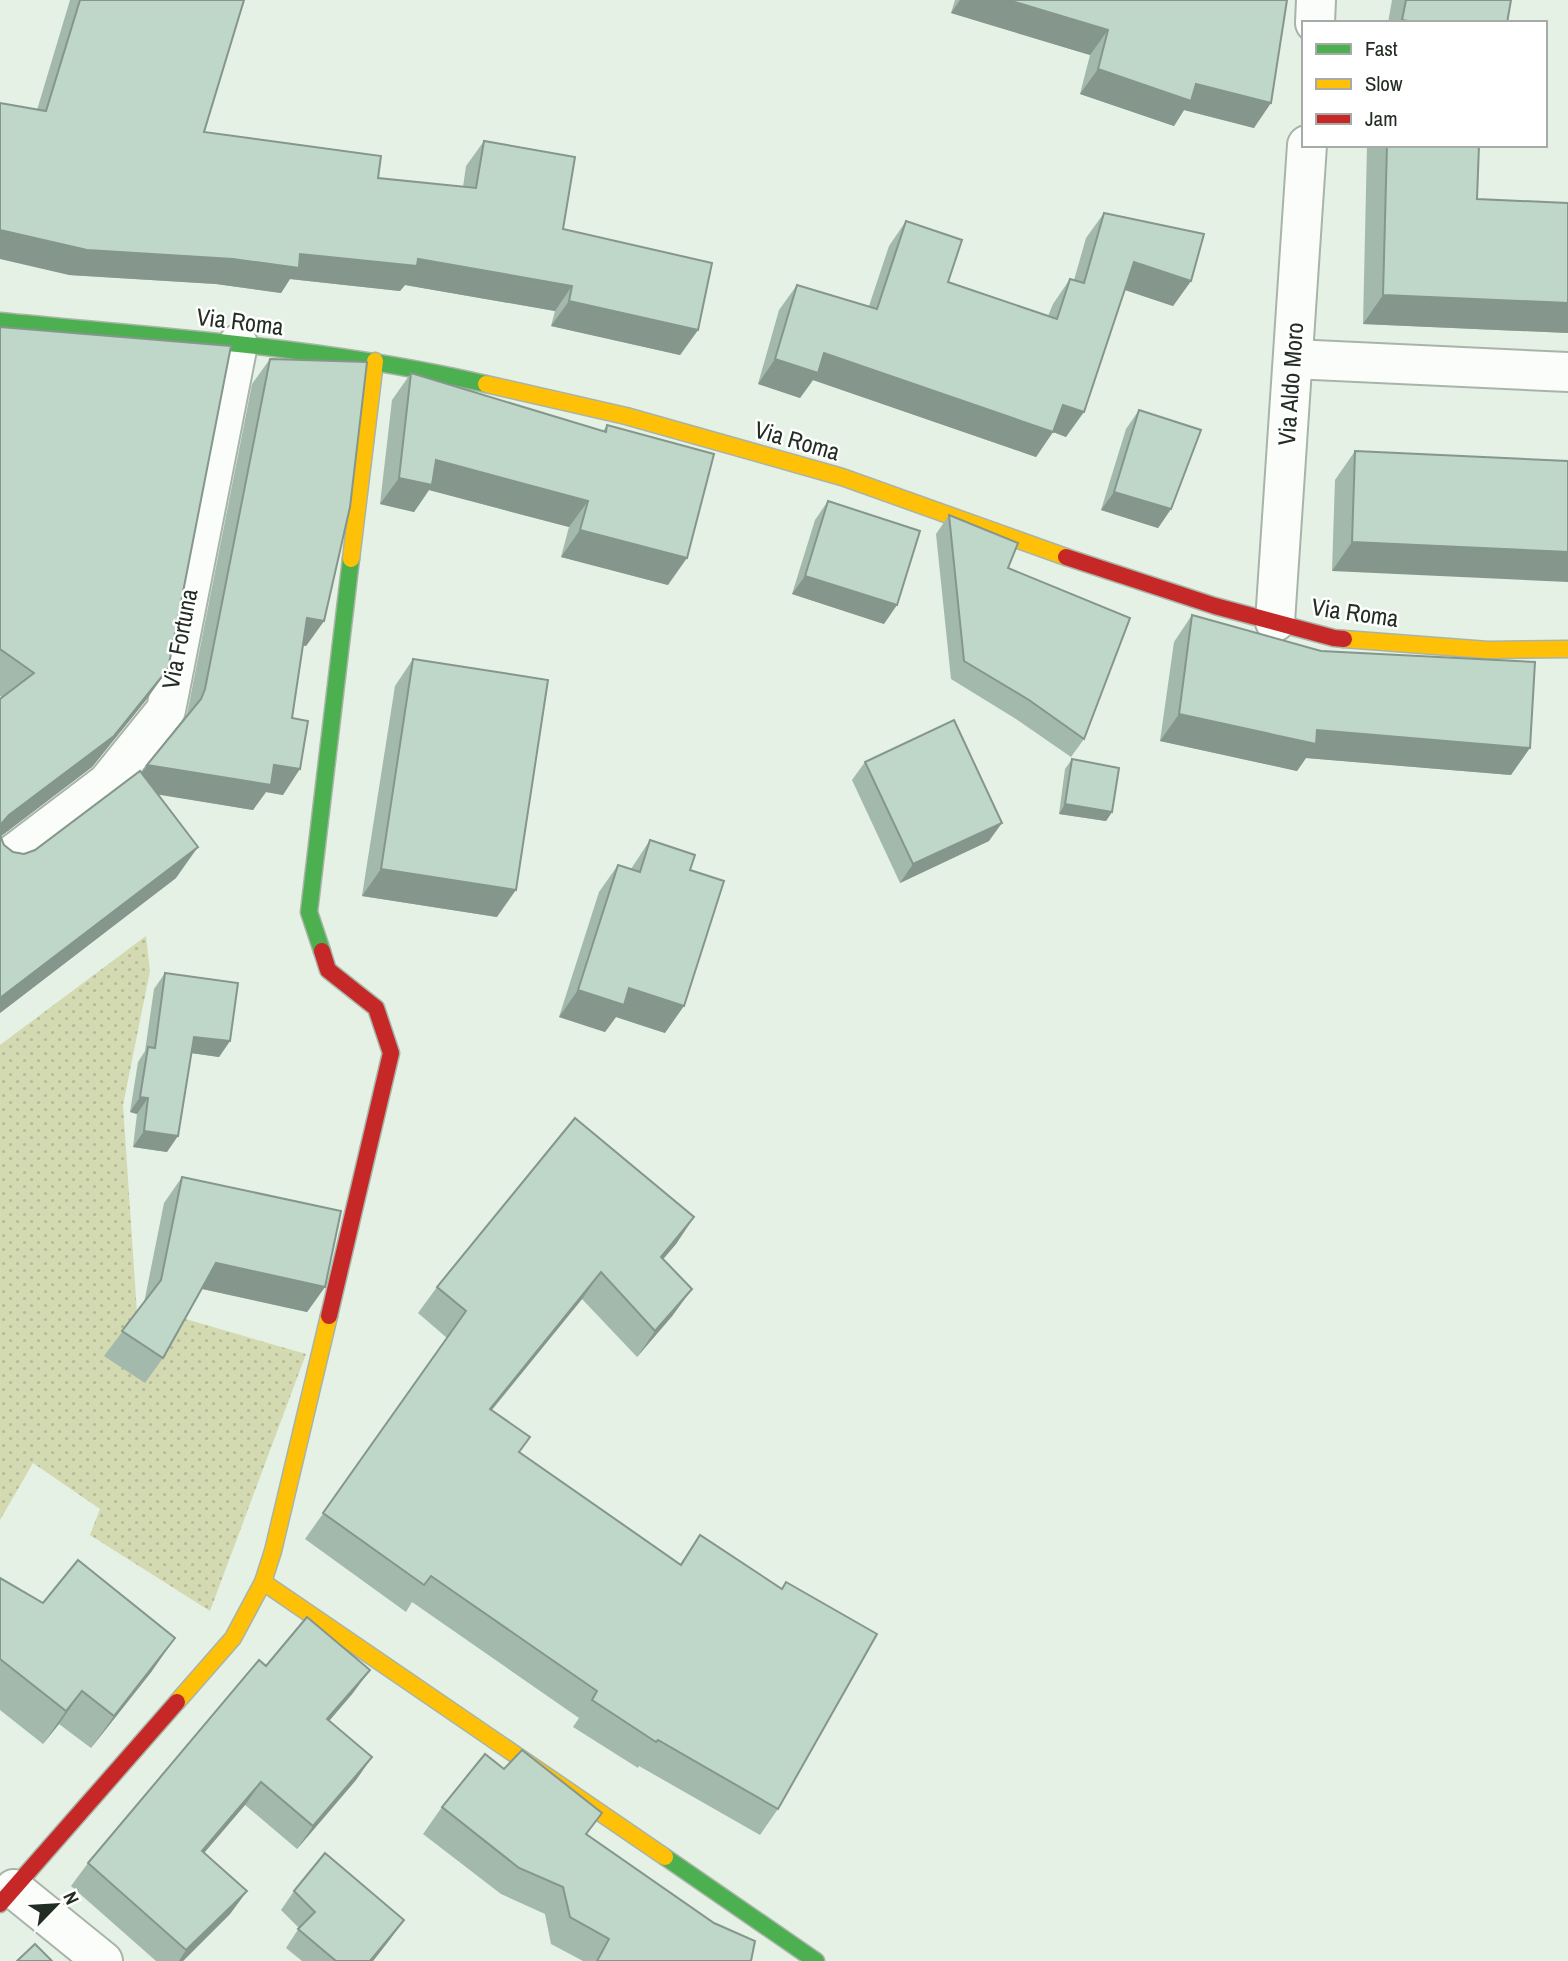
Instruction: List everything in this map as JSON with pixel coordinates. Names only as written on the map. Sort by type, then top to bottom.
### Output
[{"type":"street","points":[[1315,21],[1316,0]]},
{"type":"street","name":"Via Aldo Moro","points":[[1275,622],[1307,147]]},
{"type":"street","name":"Via Roma","points":[[0,321],[238,344],[375,361],[470,380],[626,416],[842,477],[1066,557],[1214,606],[1335,638],[1488,650],[1568,649]]},
{"type":"street","name":"Via Fortuna","points":[[0,864],[107,783],[166,710],[238,344]]},
{"type":"street","points":[[1293,359],[1568,372]]},
{"type":"street","points":[[103,1961],[7,1897],[233,1638],[263,1582],[273,1551],[391,1053],[376,1008],[328,970],[309,912],[375,361]]},
{"type":"street","points":[[263,1582],[816,1961]]},
{"type":"green space","points":[[146,936],[150,971],[123,1105],[137,1313],[182,1318],[306,1354],[210,1611],[90,1535],[100,1509],[33,1463],[0,1520],[0,1045]]},
{"type":"building","points":[[80,0],[244,0],[204,132],[381,156],[378,178],[476,188],[484,141],[575,157],[563,229],[712,263],[698,330],[569,301],[572,286],[418,259],[417,266],[300,254],[299,268],[233,259],[87,250],[0,230],[0,103],[46,111]]},
{"type":"building","points":[[1008,0],[1287,0],[1271,103],[1196,84],[1191,101],[1098,69],[1108,30]]},
{"type":"building","points":[[1406,0],[1511,0],[1507,21],[1402,20]]},
{"type":"building","points":[[1387,147],[1479,147],[1477,199],[1568,203],[1568,303],[1383,295]]},
{"type":"building","points":[[1104,213],[1204,234],[1191,281],[1134,262],[1084,412],[1063,405],[1053,432],[824,353],[818,373],[775,359],[797,285],[877,309],[906,221],[962,240],[948,282],[1057,319],[1070,279],[1084,283]]},
{"type":"building","points":[[0,327],[231,346],[168,669],[114,736],[9,815],[2,823],[0,835],[0,699],[34,673],[0,649]]},
{"type":"building","points":[[270,359],[367,362],[350,507],[324,621],[307,618],[292,718],[308,721],[300,769],[274,765],[271,785],[147,765],[201,699],[205,689]]},
{"type":"building","points":[[411,373],[606,432],[607,425],[714,454],[687,558],[580,530],[588,501],[436,460],[432,485],[399,478]]},
{"type":"building","points":[[1139,410],[1201,430],[1171,509],[1114,492]]},
{"type":"building","points":[[1355,451],[1568,461],[1568,552],[1352,542]]},
{"type":"building","points":[[828,501],[920,531],[897,605],[805,576]]},
{"type":"building","points":[[949,515],[1018,543],[1008,568],[1130,618],[1084,739],[1029,700],[964,661]]},
{"type":"building","points":[[1192,615],[1321,651],[1535,662],[1530,748],[1317,730],[1316,744],[1179,714]]},
{"type":"building","points":[[413,659],[548,680],[516,890],[381,869]]},
{"type":"building","points":[[954,720],[1002,823],[913,864],[865,762]]},
{"type":"building","points":[[1072,759],[1119,768],[1112,812],[1065,804]]},
{"type":"building","points":[[140,771],[198,847],[0,998],[0,835],[4,845],[13,852],[24,854],[35,850]]},
{"type":"building","points":[[650,840],[695,855],[690,870],[724,881],[684,1006],[629,988],[624,1005],[578,990],[618,865],[640,872]]},
{"type":"building","points":[[165,973],[238,983],[230,1041],[194,1037],[178,1136],[144,1131],[148,1098],[140,1097],[148,1047],[155,1048]]},
{"type":"building","points":[[575,1118],[694,1217],[661,1257],[692,1289],[655,1331],[601,1272],[490,1409],[530,1437],[519,1452],[681,1565],[700,1535],[782,1589],[786,1582],[877,1634],[778,1809],[658,1740],[656,1742],[592,1700],[597,1691],[431,1576],[424,1585],[323,1513],[466,1311],[437,1287]]},
{"type":"building","points":[[182,1177],[341,1211],[325,1287],[216,1263],[163,1358],[122,1331],[161,1280]]},
{"type":"building","points":[[78,1560],[175,1638],[114,1716],[82,1691],[66,1711],[0,1659],[0,1578],[43,1603]]},
{"type":"building","points":[[307,1617],[370,1670],[327,1719],[372,1757],[313,1826],[261,1782],[202,1851],[247,1891],[186,1950],[88,1863],[259,1660],[266,1666]]},
{"type":"building","points":[[522,1750],[602,1813],[586,1834],[714,1923],[755,1941],[751,1961],[597,1961],[609,1939],[570,1917],[563,1887],[519,1868],[442,1807],[485,1754],[504,1769]]},
{"type":"building","points":[[325,1853],[404,1920],[370,1961],[336,1961],[298,1929],[315,1912],[294,1891]]},
{"type":"building","points":[[35,1944],[52,1961],[17,1961]]},
{"type":"traffic: fast","points":[[0,321],[305,352],[426,371],[486,384]]},
{"type":"traffic: fast","points":[[322,951],[309,912],[351,559]]},
{"type":"traffic: fast","points":[[665,1857],[816,1961]]},
{"type":"traffic: slow","points":[[351,559],[375,361]]},
{"type":"traffic: slow","points":[[486,384],[626,416],[842,477],[1066,557]]},
{"type":"traffic: slow","points":[[1344,639],[1488,650],[1568,649]]},
{"type":"traffic: slow","points":[[177,1702],[233,1638],[263,1582],[273,1551],[329,1316]]},
{"type":"traffic: slow","points":[[263,1582],[665,1857]]},
{"type":"traffic: jam","points":[[1066,557],[1215,606],[1344,639]]},
{"type":"traffic: jam","points":[[322,951],[328,970],[376,1008],[391,1053],[329,1316]]},
{"type":"traffic: jam","points":[[0,1904],[177,1702]]}]
